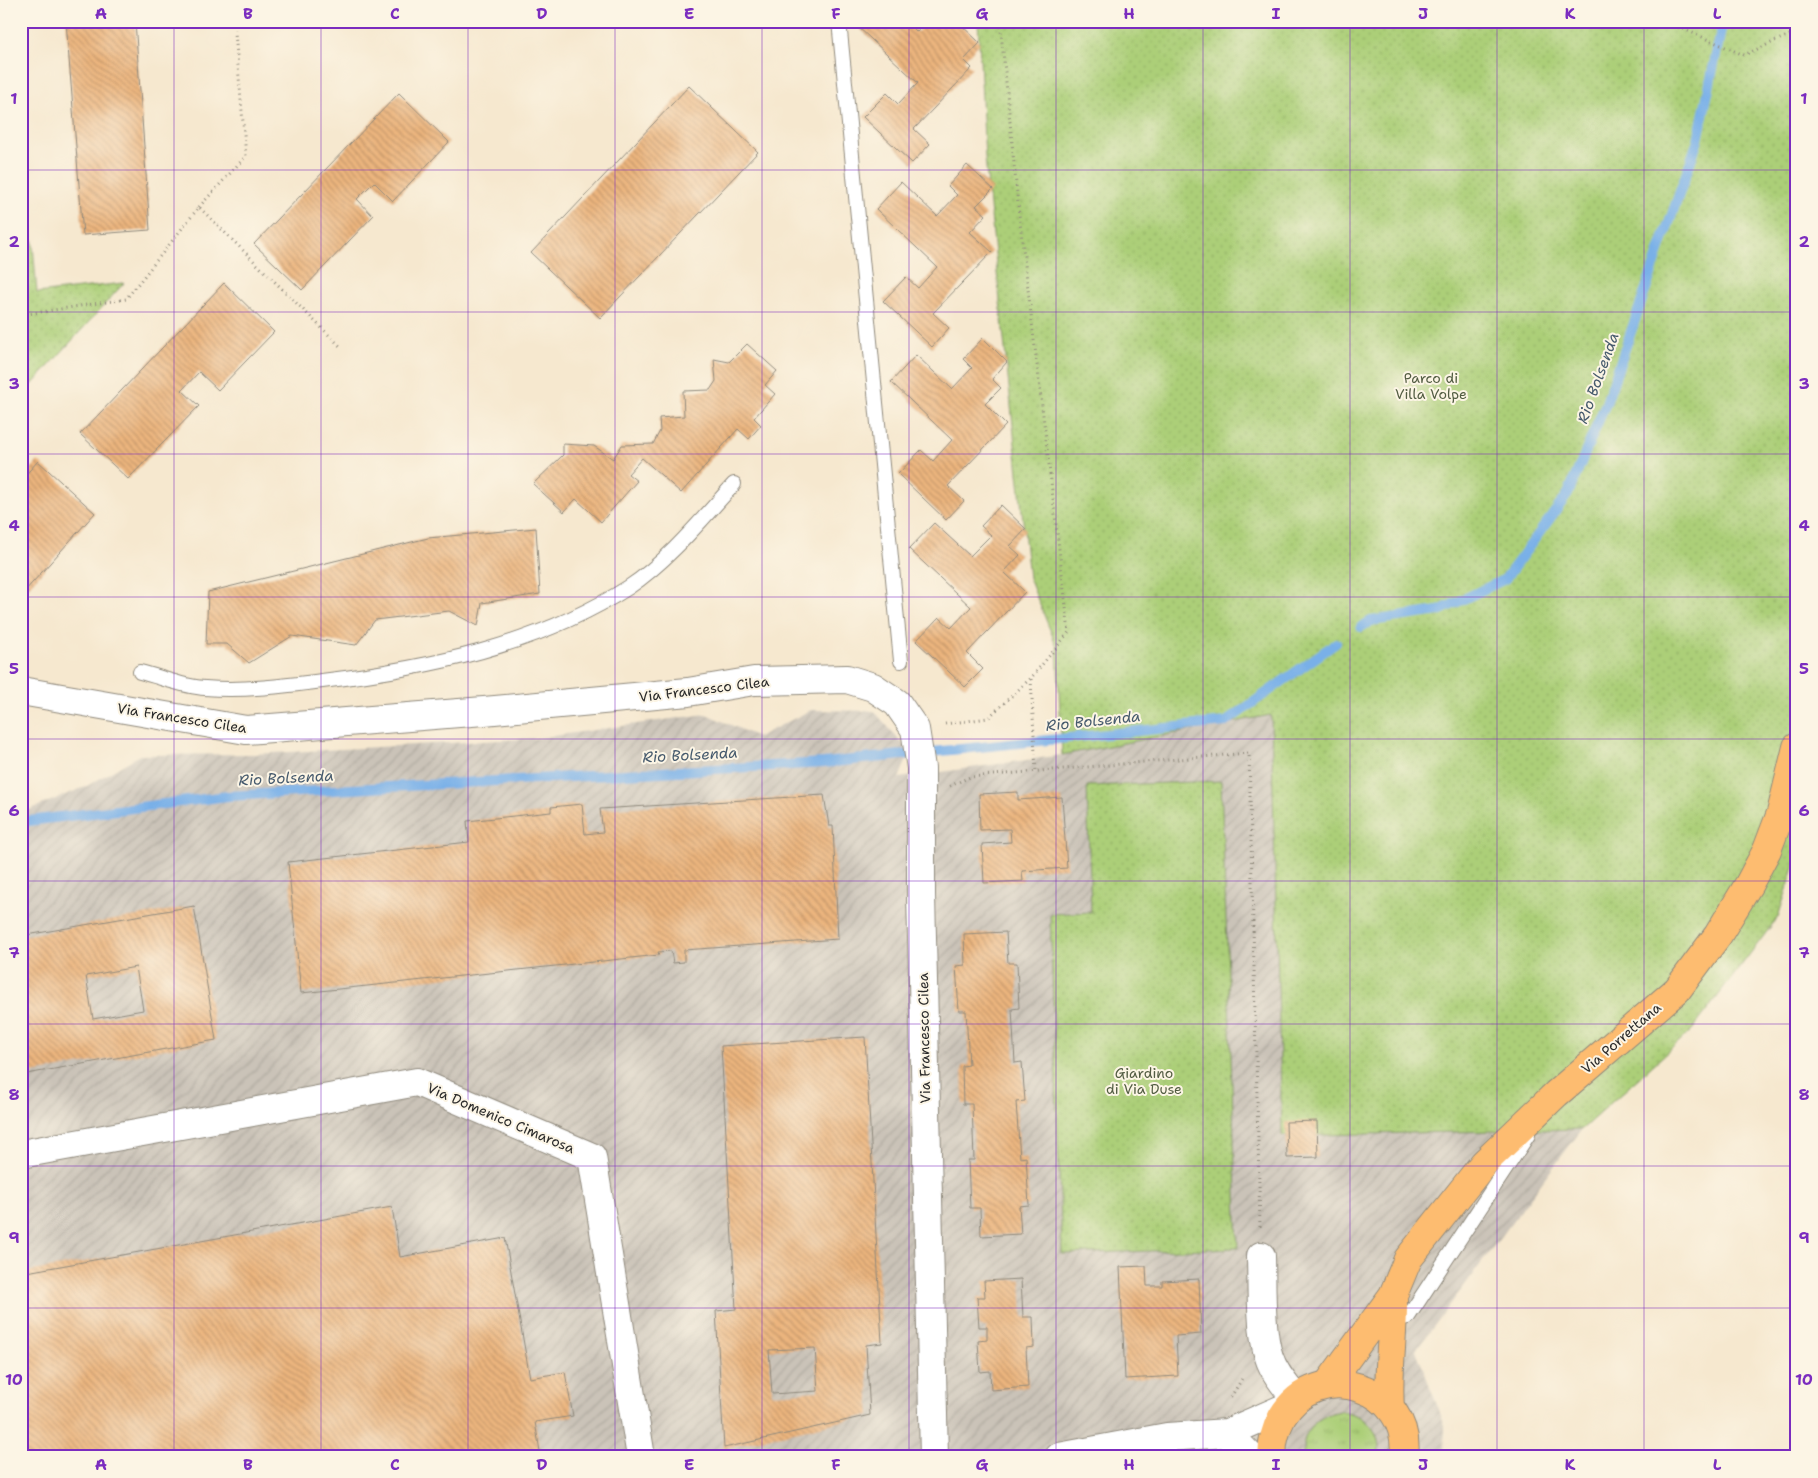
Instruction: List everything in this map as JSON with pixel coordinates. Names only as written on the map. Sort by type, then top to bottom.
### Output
[{"type":"main road","name":"Via Porrettana","points":[[1390,1408],[1388,1380],[1393,1307],[1408,1259],[1484,1163],[1556,1094],[1677,990],[1718,935],[1767,850],[1781,813],[1797,748]]},
{"type":"main road","name":"Via Porrettana","points":[[1328,1384],[1393,1307]]},
{"type":"main road","name":"Via Porrettana","points":[[1292,1402],[1311,1390],[1328,1384],[1351,1385],[1373,1393],[1390,1408],[1401,1426],[1405,1448],[1404,1457]]},
{"type":"main road","points":[[1273,1457],[1276,1428],[1292,1402]]},
{"type":"street","name":"Via Francesco Cilea","points":[[21,691],[246,730],[658,695],[754,681],[847,680],[873,687],[896,703],[914,729],[922,768],[921,894],[934,1457]]},
{"type":"street","name":"Via Domenico Cimarosa","points":[[21,1154],[417,1082],[592,1157],[641,1457]]},
{"type":"street","points":[[1214,1442],[1292,1402],[1269,1357],[1266,1340],[1261,1256]]},
{"type":"street","points":[[1059,1457],[1167,1437],[1214,1442],[1251,1457]]},
{"type":"lane","points":[[839,21],[901,661]]},
{"type":"lane","points":[[140,672],[204,688],[273,687],[370,675],[480,654],[562,624],[630,586],[682,542],[734,484]]},
{"type":"path","points":[[21,315],[126,299],[199,207],[246,156],[234,21]]},
{"type":"path","points":[[914,729],[988,718],[1031,678],[1069,632],[1019,214],[1000,21]]},
{"type":"path","points":[[1665,21],[1744,55],[1796,32]]},
{"type":"path","points":[[199,207],[342,348]]},
{"type":"path","points":[[1031,678],[1036,772]]},
{"type":"path","points":[[922,798],[970,777],[1250,753],[1261,1256]]},
{"type":"shaded area","points":[[811,710],[874,711],[910,752],[899,778],[1062,755],[1271,714],[1282,1136],[1582,1129],[1416,1350],[1445,1426],[1444,1457],[21,1457],[21,811],[29,810],[87,786],[140,755],[254,754],[539,738],[706,714],[758,737]]},
{"type":"green space","name":"Parco di Villa Volpe","points":[[978,21],[1797,21],[1797,859],[1778,917],[1693,1029],[1582,1129],[1282,1136],[1271,715],[1062,755],[1057,647],[1029,578],[985,158]]},
{"type":"green space","points":[[21,98],[37,293],[124,283],[21,397]]},
{"type":"green space","name":"Giardino di Via Duse","points":[[1221,781],[1238,1248],[1062,1254],[1050,914],[1091,912],[1087,786]]},
{"type":"green space","points":[[1340,1411],[1364,1420],[1375,1431],[1379,1447],[1378,1457],[1304,1457],[1304,1440],[1312,1426],[1324,1416]]},
{"type":"building","points":[[66,21],[135,21],[150,230],[83,235]]},
{"type":"building","points":[[860,21],[906,21],[917,32],[928,21],[957,21],[980,43],[964,60],[972,68],[914,129],[930,144],[912,163],[863,117],[887,93],[898,104],[918,83],[856,25]]},
{"type":"building","points":[[689,86],[758,152],[600,318],[531,253]]},
{"type":"building","points":[[399,93],[449,142],[393,201],[374,182],[357,199],[373,216],[302,290],[254,244]]},
{"type":"building","points":[[967,165],[993,189],[976,206],[986,215],[970,232],[992,252],[933,313],[949,328],[932,347],[883,301],[906,277],[918,288],[937,267],[876,209],[901,182],[937,216],[957,195],[948,186]]},
{"type":"building","points":[[224,283],[274,332],[218,390],[199,372],[182,390],[199,406],[128,479],[80,434]]},
{"type":"building","points":[[983,338],[1007,362],[992,379],[1001,388],[985,404],[1006,425],[948,486],[964,501],[946,520],[898,474],[921,450],[933,461],[952,440],[891,382],[916,355],[952,389],[972,368],[963,359]]},
{"type":"building","points":[[747,344],[777,371],[765,385],[775,394],[754,418],[761,425],[749,439],[738,429],[681,493],[642,458],[628,474],[637,481],[601,522],[576,499],[564,512],[533,484],[563,455],[563,444],[594,446],[613,459],[622,445],[653,444],[660,431],[659,418],[684,416],[683,391],[710,390],[716,381],[714,359],[729,362]]},
{"type":"building","points":[[38,461],[95,513],[24,592],[21,590],[21,480]]},
{"type":"building","points":[[1001,505],[1026,529],[1010,546],[1020,555],[1004,572],[1025,592],[967,653],[983,669],[965,687],[916,641],[939,617],[951,628],[971,607],[909,549],[934,523],[970,556],[991,535],[981,526]]},
{"type":"building","points":[[536,528],[540,594],[482,603],[478,626],[449,611],[375,620],[356,645],[292,636],[249,663],[227,644],[206,644],[208,592],[428,538]]},
{"type":"building","points":[[1018,792],[1018,800],[1062,797],[1067,868],[1022,871],[1023,881],[984,883],[982,844],[1011,842],[1010,829],[980,830],[979,794]]},
{"type":"building","points":[[824,795],[829,826],[833,826],[838,939],[684,950],[684,962],[673,963],[671,951],[658,952],[659,955],[301,993],[288,862],[469,842],[467,821],[551,812],[551,807],[582,804],[585,834],[603,832],[600,809]]},
{"type":"building","points":[[194,906],[216,1040],[21,1075],[21,1032],[25,1031],[21,1012],[21,936]],"holes":[[[136,967],[143,1010],[93,1019],[86,976]]]},
{"type":"building","points":[[1006,932],[1008,963],[1017,963],[1019,1008],[1012,1009],[1015,1063],[1022,1062],[1025,1101],[1016,1102],[1020,1158],[1026,1157],[1029,1205],[1019,1206],[1021,1234],[981,1236],[980,1208],[970,1208],[968,1160],[974,1160],[972,1104],[963,1104],[962,1066],[969,1065],[966,1011],[959,1011],[956,966],[965,965],[964,934]]},
{"type":"building","points":[[865,1037],[882,1343],[866,1345],[870,1415],[724,1448],[716,1311],[736,1309],[721,1046]],"holes":[[[815,1348],[818,1391],[772,1394],[769,1350]]]},
{"type":"building","points":[[1317,1121],[1318,1157],[1287,1158],[1286,1122]]},
{"type":"building","points":[[392,1207],[400,1257],[505,1238],[530,1378],[565,1372],[573,1416],[535,1422],[541,1457],[21,1457],[21,1273]]},
{"type":"building","points":[[1146,1266],[1147,1286],[1162,1286],[1162,1281],[1199,1279],[1201,1334],[1176,1336],[1178,1376],[1125,1379],[1120,1267]]},
{"type":"building","points":[[1021,1279],[1023,1317],[1033,1317],[1034,1347],[1026,1348],[1028,1387],[991,1390],[990,1371],[980,1372],[978,1341],[987,1340],[987,1327],[979,1327],[977,1297],[985,1297],[984,1281]]},
{"type":"waterway","name":"Rio Bolsenda","points":[[1361,627],[1371,621],[1439,611],[1505,579],[1568,494],[1606,403],[1698,140],[1723,21]]},
{"type":"waterway","name":"Rio Bolsenda","points":[[21,822],[228,796],[824,763],[1226,722],[1336,643]]}]
